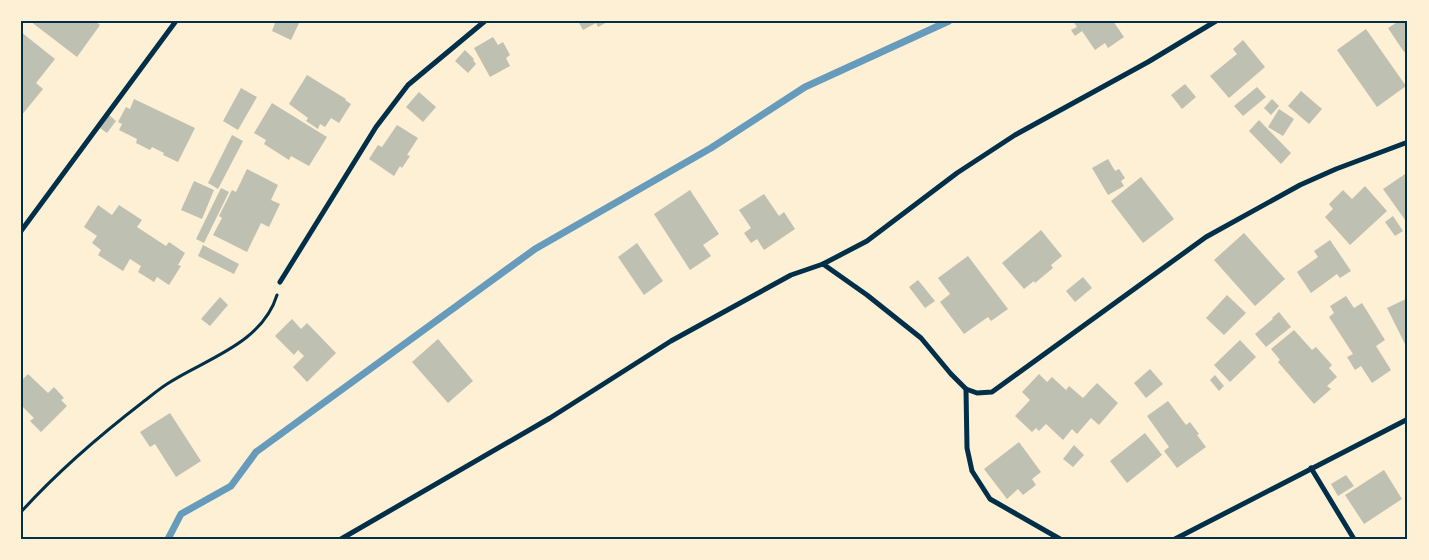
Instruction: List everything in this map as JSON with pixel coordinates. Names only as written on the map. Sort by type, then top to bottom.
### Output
[{"type":"street","points":[[21,231],[176,21]]},
{"type":"street","points":[[280,282],[376,126],[408,85],[485,21]]},
{"type":"street","points":[[341,539],[550,418],[672,341],[791,275],[823,264],[867,241],[957,173],[1015,135],[1148,62],[1216,21]]},
{"type":"street","points":[[823,264],[868,295],[921,338],[966,390],[977,393],[992,392],[1206,237],[1249,212],[1336,169],[1408,142]]},
{"type":"street","points":[[966,390],[967,448],[972,471],[990,499],[1060,539]]},
{"type":"street","points":[[1175,539],[1408,419]]},
{"type":"street","points":[[1311,468],[1354,539]]},
{"type":"path","points":[[21,512],[77,455],[142,403],[168,383],[239,344],[259,326],[274,303],[280,282]]},
{"type":"building","points":[[30,21],[95,21],[100,25],[77,57]]},
{"type":"building","points":[[272,21],[300,21],[291,40],[272,31],[275,23]]},
{"type":"building","points":[[578,21],[609,21],[598,27],[596,23],[583,30]]},
{"type":"building","points":[[1073,21],[1113,21],[1124,37],[1108,48],[1105,43],[1095,50],[1082,31],[1075,36],[1071,30],[1077,27]]},
{"type":"building","points":[[1399,21],[1408,21],[1408,49],[1404,52],[1388,28]]},
{"type":"building","points":[[1366,29],[1406,86],[1377,107],[1337,50]]},
{"type":"building","points":[[21,32],[55,59],[36,83],[43,89],[21,116]]},
{"type":"building","points":[[493,37],[498,45],[503,42],[510,55],[506,58],[510,66],[490,77],[474,48]]},
{"type":"building","points":[[1243,40],[1265,67],[1229,98],[1210,76],[1237,54],[1233,49]]},
{"type":"building","points":[[465,50],[474,59],[476,64],[468,73],[455,61]]},
{"type":"building","points":[[307,75],[351,104],[339,123],[331,118],[325,127],[320,124],[318,129],[306,121],[308,118],[289,104]]},
{"type":"building","points":[[1185,84],[1196,97],[1182,109],[1171,95]]},
{"type":"building","points":[[1257,87],[1266,97],[1243,116],[1234,106]]},
{"type":"building","points":[[241,88],[257,97],[238,130],[223,121]]},
{"type":"building","points":[[1301,91],[1322,109],[1309,124],[1288,106]]},
{"type":"building","points":[[419,92],[436,107],[423,122],[406,107]]},
{"type":"building","points":[[134,99],[195,128],[178,162],[152,147],[150,150],[136,143],[137,139],[119,130],[122,124],[118,122],[126,107],[130,109]]},
{"type":"building","points":[[1272,99],[1279,106],[1271,115],[1264,108]]},
{"type":"building","points":[[272,103],[327,137],[309,166],[291,156],[289,160],[264,144],[266,140],[254,133]]},
{"type":"building","points":[[1279,109],[1294,119],[1283,136],[1268,127]]},
{"type":"building","points":[[109,115],[116,121],[107,133],[100,128]]},
{"type":"building","points":[[1259,120],[1291,153],[1281,164],[1249,131]]},
{"type":"building","points":[[397,125],[418,138],[407,155],[410,156],[402,168],[400,166],[394,176],[369,159],[378,145],[382,147]]},
{"type":"building","points":[[232,135],[243,141],[218,189],[208,183]]},
{"type":"building","points":[[1108,159],[1115,171],[1119,169],[1125,178],[1121,181],[1124,186],[1108,195],[1092,168]]},
{"type":"building","points":[[247,169],[278,185],[271,200],[280,204],[269,227],[261,223],[247,252],[213,235],[222,218],[219,216],[232,190],[236,192]]},
{"type":"building","points":[[1408,172],[1408,224],[1383,189]]},
{"type":"building","points":[[1141,177],[1174,219],[1143,243],[1111,201]]},
{"type":"building","points":[[194,181],[214,190],[202,219],[181,210]]},
{"type":"building","points":[[1365,186],[1387,211],[1350,245],[1325,217],[1333,209],[1329,204],[1343,190],[1352,199]]},
{"type":"building","points":[[221,188],[229,192],[204,243],[196,239]]},
{"type":"building","points":[[690,190],[719,234],[703,245],[711,256],[690,270],[654,214]]},
{"type":"building","points":[[764,194],[779,216],[784,212],[795,229],[764,250],[757,239],[751,243],[744,233],[751,228],[739,210]]},
{"type":"building","points":[[98,205],[112,215],[119,205],[142,220],[137,227],[166,246],[169,242],[185,253],[178,265],[181,266],[169,285],[157,277],[154,282],[138,272],[141,266],[130,259],[123,271],[98,255],[101,250],[92,243],[97,236],[84,227]]},
{"type":"building","points":[[1393,216],[1403,231],[1395,236],[1385,222]]},
{"type":"building","points":[[1041,230],[1062,256],[1051,265],[1053,268],[1035,283],[1034,281],[1024,289],[1002,263]]},
{"type":"building","points":[[1244,233],[1285,279],[1255,306],[1214,260]]},
{"type":"building","points":[[1330,240],[1351,271],[1340,278],[1337,274],[1311,293],[1297,272],[1318,257],[1314,251]]},
{"type":"building","points":[[637,243],[663,281],[644,295],[618,257]]},
{"type":"building","points":[[203,245],[239,264],[234,274],[198,256]]},
{"type":"building","points":[[968,256],[1008,309],[991,321],[988,317],[964,334],[940,302],[950,294],[938,278]]},
{"type":"building","points":[[1083,277],[1092,288],[1075,302],[1066,291]]},
{"type":"building","points":[[918,280],[935,301],[925,308],[909,287]]},
{"type":"building","points":[[1227,295],[1246,313],[1224,335],[1206,318]]},
{"type":"building","points":[[1346,296],[1354,308],[1362,303],[1385,340],[1376,346],[1391,370],[1372,383],[1361,366],[1355,370],[1347,357],[1353,354],[1329,317],[1334,313],[1330,306]]},
{"type":"building","points":[[220,297],[228,305],[210,326],[201,319]]},
{"type":"building","points":[[1408,298],[1408,342],[1405,344],[1387,308]]},
{"type":"building","points":[[1279,312],[1291,327],[1266,347],[1255,334]]},
{"type":"building","points":[[292,319],[301,329],[307,323],[336,353],[307,382],[293,367],[304,356],[298,350],[294,355],[275,336]]},
{"type":"building","points":[[1294,330],[1312,350],[1316,347],[1332,365],[1329,368],[1337,377],[1327,386],[1331,389],[1314,404],[1278,362],[1280,360],[1271,349]]},
{"type":"building","points":[[438,339],[473,381],[448,403],[412,362]]},
{"type":"building","points":[[1240,340],[1256,357],[1230,382],[1214,365]]},
{"type":"building","points":[[1150,369],[1163,384],[1146,398],[1134,383]]},
{"type":"building","points":[[28,374],[48,393],[54,387],[64,398],[61,400],[67,406],[41,432],[30,421],[34,418],[21,405],[21,381]]},
{"type":"building","points":[[1039,374],[1047,382],[1052,377],[1066,390],[1069,386],[1083,398],[1097,383],[1118,403],[1099,425],[1091,418],[1077,434],[1072,429],[1063,440],[1046,424],[1039,431],[1036,428],[1032,432],[1015,416],[1030,400],[1022,392]]},
{"type":"building","points":[[1215,375],[1224,386],[1219,391],[1210,380]]},
{"type":"building","points":[[1168,401],[1186,425],[1190,422],[1206,447],[1177,468],[1164,451],[1169,447],[1147,416]]},
{"type":"building","points":[[170,413],[201,461],[176,477],[155,444],[150,447],[140,432]]},
{"type":"building","points":[[1145,433],[1162,455],[1127,483],[1110,461]]},
{"type":"building","points":[[1019,442],[1041,472],[1032,479],[1036,485],[1023,495],[1018,489],[1007,499],[984,469]]},
{"type":"building","points":[[1074,445],[1084,455],[1073,467],[1063,459]]},
{"type":"building","points":[[1384,470],[1402,499],[1364,524],[1345,495]]},
{"type":"building","points":[[1346,475],[1354,486],[1338,496],[1331,484]]},
{"type":"waterway","points":[[168,539],[181,514],[231,486],[256,452],[535,249],[711,148],[805,87],[949,21]]}]
